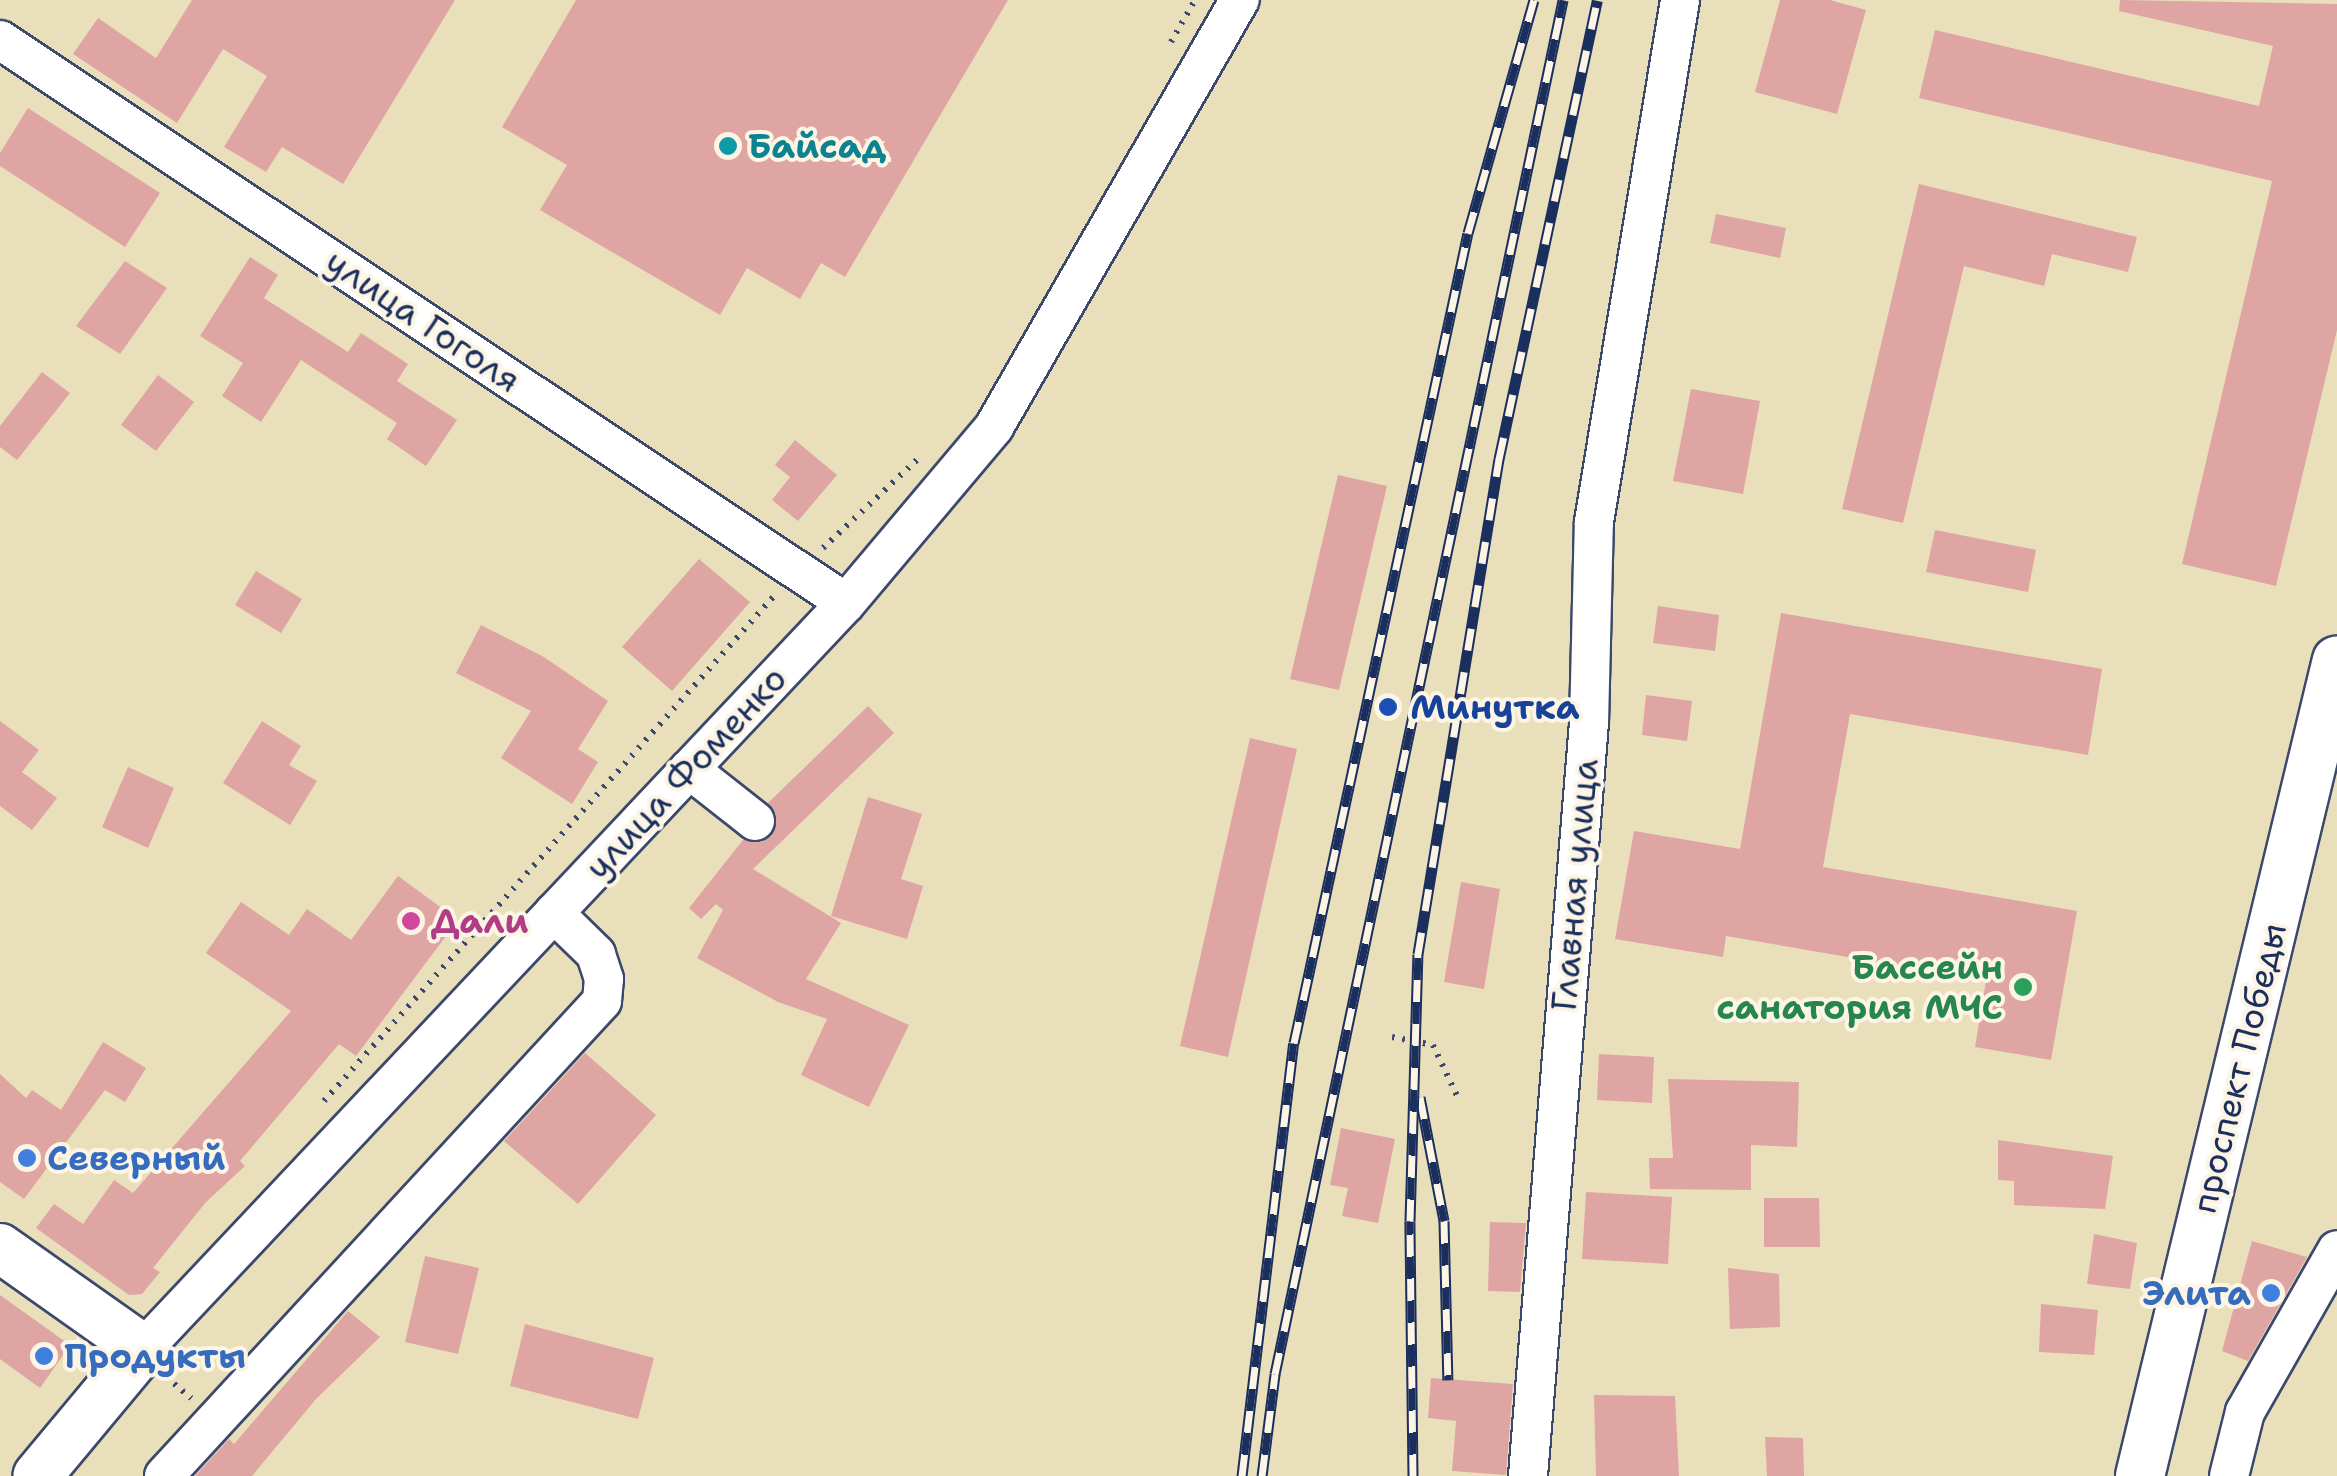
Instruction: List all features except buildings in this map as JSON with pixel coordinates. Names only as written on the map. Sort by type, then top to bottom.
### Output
[{"type":"main road","name":"проспект Победы","points":[[2140,1476],[2337,660]]},
{"type":"main road","points":[[0,1248],[143,1349]]},
{"type":"main road","name":"улица Фоменко","points":[[37,1476],[143,1349]]},
{"type":"street","name":"улица Фоменко","points":[[143,1349],[846,603],[994,427],[1240,0]]},
{"type":"street","name":"Главная улица","points":[[1528,1476],[1589,722],[1594,522],[1680,0]]},
{"type":"street","name":"улица Гоголя","points":[[0,40],[846,603]]},
{"type":"street","points":[[689,769],[755,821]]},
{"type":"street","points":[[164,1476],[602,1001],[604,978],[596,954],[554,913]]},
{"type":"street","points":[[2229,1476],[2245,1412],[2337,1250]]},
{"type":"path","points":[[1166,50],[1195,0]]},
{"type":"path","points":[[318,1107],[799,571],[932,444]]},
{"type":"path","points":[[1392,1037],[1434,1044],[1458,1098]]},
{"type":"railway","points":[[1242,1476],[1294,1043],[1468,233],[1534,0]]},
{"type":"railway","points":[[1262,1476],[1275,1374],[1563,0]]},
{"type":"railway","points":[[1413,1476],[1410,1221],[1418,954],[1499,459],[1597,0]]},
{"type":"railway","points":[[1420,1097],[1444,1221],[1448,1380]]},
{"type":"place","name":"Байсад","points":[[728,146]]},
{"type":"place","name":"Минутка","points":[[1388,707]]},
{"type":"place","name":"Дали","points":[[411,921]]},
{"type":"place","name":"Бассейн санатория МЧС","points":[[2023,987]]},
{"type":"place","name":"Северный","points":[[27,1158]]},
{"type":"place","name":"Элита","points":[[2271,1293]]},
{"type":"place","name":"Продукты","points":[[44,1356]]}]
